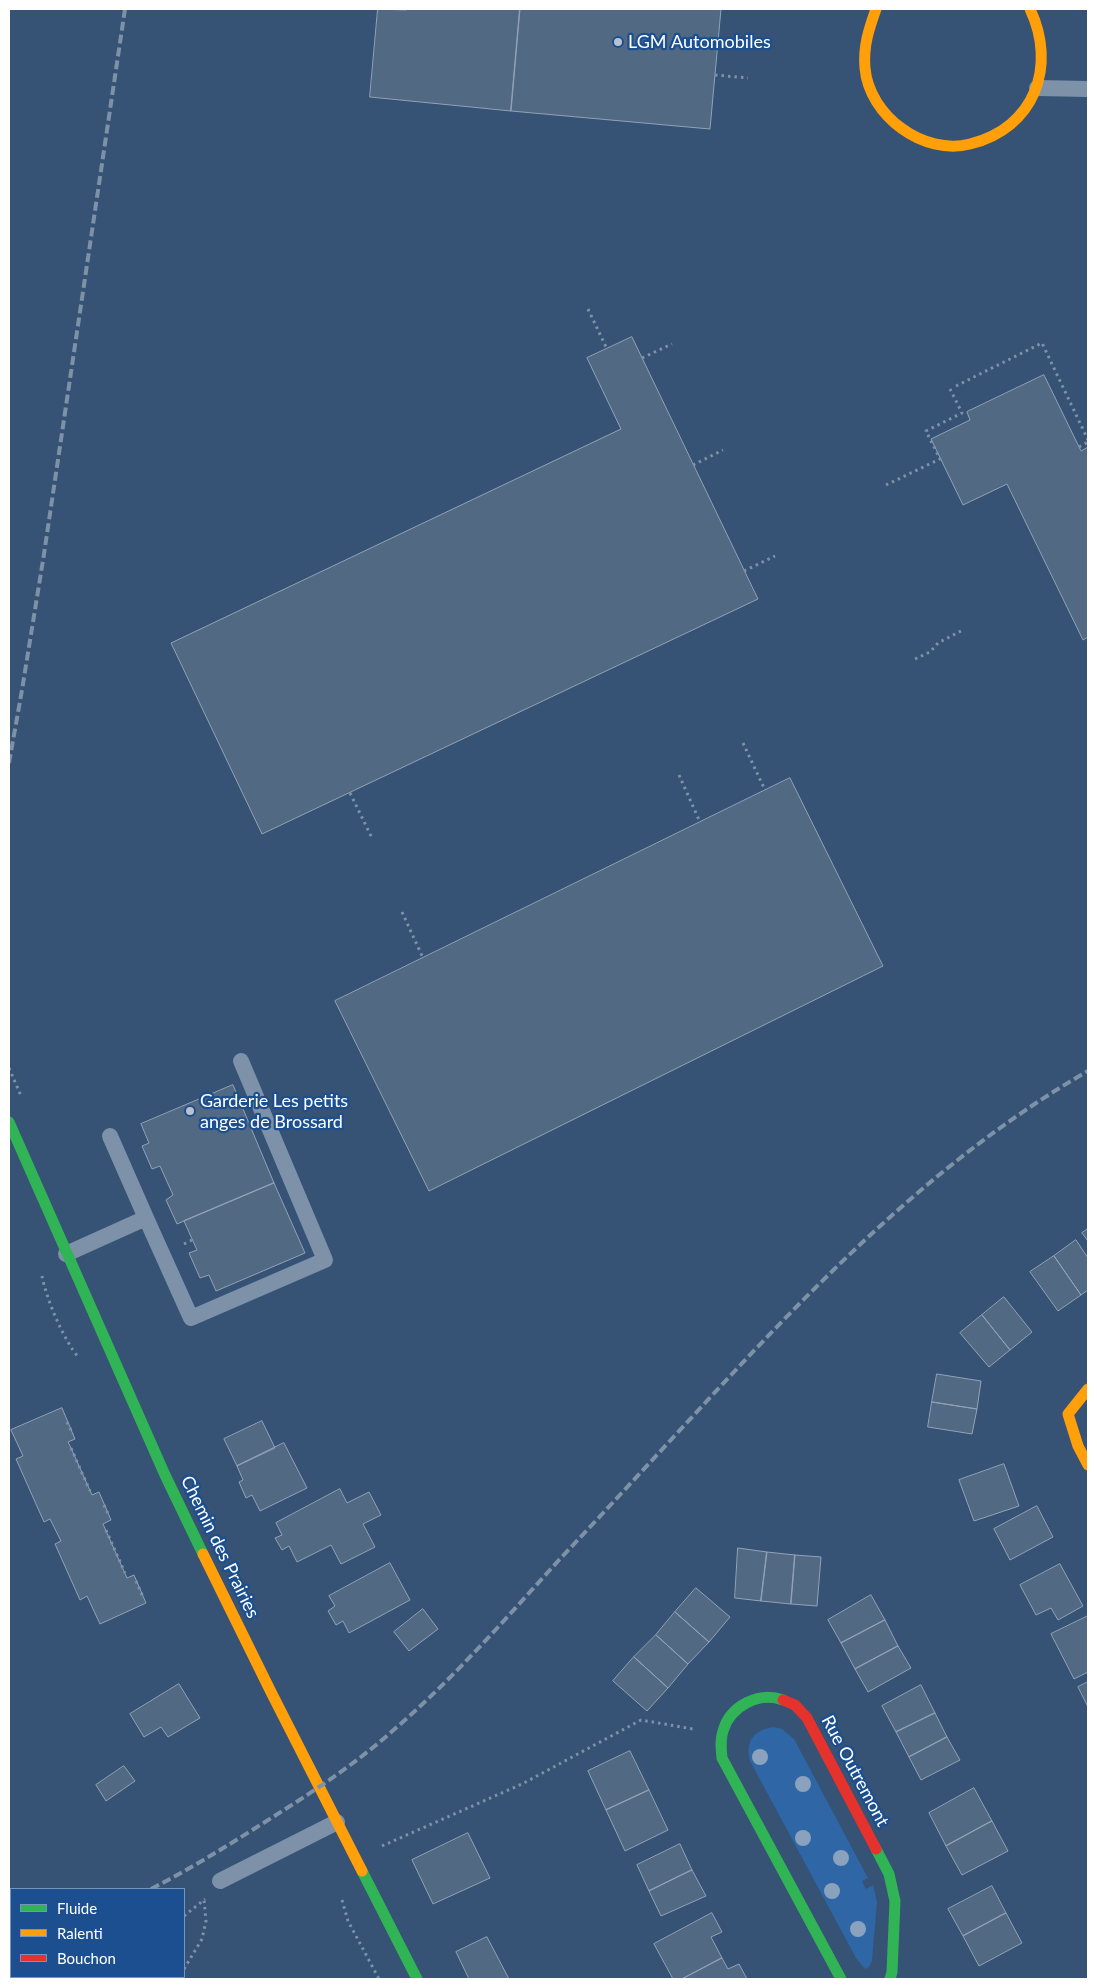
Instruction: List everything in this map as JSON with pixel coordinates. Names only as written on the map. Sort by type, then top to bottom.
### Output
[{"type":"street","points":[[876,9],[866,28],[862,53],[865,78],[869,90],[893,123],[907,133],[928,142],[950,145],[972,144],[1002,130],[1019,116],[1029,103],[1037,88],[1043,54],[1039,30],[1030,9]]},
{"type":"street","name":"Chemin des Prairies","points":[[9,1122],[165,1475],[417,1979]]},
{"type":"street","points":[[1088,1390],[1068,1414],[1078,1446],[1088,1465]]},
{"type":"street","name":"Rue Outremont","points":[[841,1979],[722,1758],[720,1747],[725,1724],[731,1714],[750,1701],[761,1698],[784,1700],[794,1705],[807,1718],[883,1860],[893,1887],[895,1902],[892,1972],[890,1979]]},
{"type":"lane","points":[[1037,88],[1088,89]]},
{"type":"lane","points":[[110,1136],[192,1318],[325,1260],[241,1061]]},
{"type":"lane","points":[[66,1254],[146,1218]]},
{"type":"lane","points":[[220,1881],[337,1822]]},
{"type":"path","points":[[715,75],[748,78]]},
{"type":"path","points":[[588,309],[607,349]]},
{"type":"path","points":[[956,386],[1042,343],[1088,441],[1079,447]]},
{"type":"path","points":[[642,358],[672,344]]},
{"type":"path","points":[[886,485],[940,459],[926,431],[962,412],[950,389]]},
{"type":"path","points":[[693,464],[723,450]]},
{"type":"path","points":[[744,572],[775,556]]},
{"type":"path","points":[[915,659],[930,652],[938,643],[961,632]]},
{"type":"path","points":[[743,743],[764,790]]},
{"type":"path","points":[[679,775],[700,822]]},
{"type":"path","points":[[350,793],[372,838]]},
{"type":"path","points":[[402,912],[423,958]]},
{"type":"path","points":[[67,1422],[73,1434]]},
{"type":"path","points":[[71,1448],[90,1491]]},
{"type":"path","points":[[104,1505],[109,1516]]},
{"type":"path","points":[[106,1530],[125,1573]]},
{"type":"path","points":[[136,1581],[143,1597]]},
{"type":"path","points":[[374,1850],[522,1784],[641,1720],[696,1730]]},
{"type":"path","points":[[185,1915],[204,1900],[206,1921],[202,1939],[185,1967]]},
{"type":"shaded area","points":[[773,1727],[782,1729],[794,1739],[868,1878],[862,1881],[866,1889],[873,1885],[877,1902],[872,1961],[869,1967],[865,1969],[856,1958],[750,1761],[749,1748],[752,1738],[761,1731]]},
{"type":"building","points":[[378,9],[520,9],[511,111],[370,97]]},
{"type":"building","name":"LGM Automobiles","points":[[520,9],[721,9],[710,129],[511,111]]},
{"type":"building","points":[[632,337],[758,599],[262,834],[171,643],[621,429],[587,358]]},
{"type":"building","points":[[1044,375],[1081,451],[1088,447],[1088,637],[1083,640],[1007,484],[963,505],[931,439],[970,420],[967,412]]},
{"type":"building","points":[[790,778],[883,966],[429,1191],[335,1001]]},
{"type":"building","points":[[233,1085],[274,1183],[177,1224],[166,1200],[173,1195],[160,1166],[152,1169],[142,1146],[149,1143],[141,1124]]},
{"type":"building","points":[[274,1183],[305,1253],[216,1291],[209,1275],[200,1278],[189,1253],[197,1250],[184,1221]]},
{"type":"building","points":[[1088,1229],[1088,1241],[1082,1233]]},
{"type":"building","points":[[1076,1240],[1088,1258],[1088,1290],[1081,1295],[1054,1256]]},
{"type":"building","points":[[1054,1256],[1081,1295],[1058,1311],[1030,1272]]},
{"type":"building","points":[[1004,1297],[1032,1332],[1010,1350],[982,1315]]},
{"type":"building","points":[[982,1315],[1010,1350],[989,1367],[960,1333]]},
{"type":"building","points":[[937,1374],[981,1381],[977,1409],[932,1402]]},
{"type":"building","points":[[932,1402],[977,1409],[972,1434],[928,1427]]},
{"type":"building","points":[[62,1408],[75,1439],[68,1442],[92,1495],[99,1492],[111,1520],[103,1524],[127,1578],[134,1575],[146,1603],[100,1624],[87,1596],[80,1600],[55,1544],[61,1541],[50,1519],[44,1522],[16,1459],[23,1456],[11,1430]]},
{"type":"building","points":[[262,1421],[275,1448],[237,1466],[224,1439]]},
{"type":"building","points":[[284,1443],[307,1488],[260,1511],[252,1495],[246,1498],[239,1482],[243,1480],[237,1466]]},
{"type":"building","points":[[1004,1464],[1019,1506],[974,1521],[959,1480]]},
{"type":"building","points":[[340,1489],[347,1503],[369,1492],[381,1515],[363,1524],[375,1547],[341,1564],[331,1545],[297,1562],[289,1546],[282,1550],[275,1538],[282,1535],[276,1523]]},
{"type":"building","points":[[1037,1506],[1053,1537],[1010,1560],[994,1529]]},
{"type":"building","points":[[738,1548],[767,1552],[761,1601],[735,1598]]},
{"type":"building","points":[[767,1552],[795,1555],[791,1604],[761,1601]]},
{"type":"building","points":[[795,1555],[821,1557],[817,1606],[791,1604]]},
{"type":"building","points":[[390,1563],[410,1600],[349,1633],[343,1621],[336,1625],[328,1611],[335,1606],[329,1596]]},
{"type":"building","points":[[1060,1564],[1083,1606],[1058,1620],[1051,1608],[1036,1615],[1020,1585]]},
{"type":"building","points":[[696,1588],[730,1617],[709,1642],[675,1612]]},
{"type":"building","points":[[871,1595],[885,1620],[841,1643],[828,1620]]},
{"type":"building","points":[[423,1609],[438,1629],[409,1651],[394,1632]]},
{"type":"building","points":[[675,1612],[709,1642],[688,1664],[656,1635]]},
{"type":"building","points":[[1088,1616],[1088,1672],[1074,1679],[1051,1634]]},
{"type":"building","points":[[885,1620],[898,1646],[855,1669],[841,1643]]},
{"type":"building","points":[[656,1635],[688,1664],[668,1688],[634,1657]]},
{"type":"building","points":[[898,1646],[911,1668],[868,1692],[855,1669]]},
{"type":"building","points":[[634,1657],[668,1688],[647,1711],[613,1681]]},
{"type":"building","points":[[1088,1682],[1088,1707],[1078,1687]]},
{"type":"building","points":[[179,1684],[200,1718],[168,1737],[161,1727],[144,1737],[130,1714]]},
{"type":"building","points":[[921,1685],[935,1713],[896,1732],[882,1706]]},
{"type":"building","points":[[935,1713],[947,1737],[909,1757],[896,1732]]},
{"type":"building","points":[[947,1737],[960,1760],[921,1780],[909,1757]]},
{"type":"building","points":[[630,1751],[649,1790],[606,1810],[588,1771]]},
{"type":"building","points":[[124,1766],[135,1781],[106,1801],[96,1785]]},
{"type":"building","points":[[974,1788],[992,1821],[946,1846],[929,1813]]},
{"type":"building","points":[[649,1790],[668,1830],[625,1851],[606,1810]]},
{"type":"building","points":[[992,1821],[1008,1851],[962,1875],[946,1846]]},
{"type":"building","points":[[468,1833],[490,1878],[433,1904],[412,1860]]},
{"type":"building","points":[[680,1844],[692,1870],[649,1891],[637,1865]]},
{"type":"building","points":[[692,1870],[706,1896],[661,1916],[649,1891]]},
{"type":"building","points":[[992,1886],[1006,1913],[963,1936],[948,1909]]},
{"type":"building","points":[[712,1913],[722,1932],[711,1937],[722,1958],[682,1979],[673,1979],[654,1944]]},
{"type":"building","points":[[1006,1913],[1022,1943],[979,1966],[963,1936]]},
{"type":"building","points":[[487,1937],[509,1979],[469,1979],[456,1952]]},
{"type":"building","points":[[722,1958],[728,1969],[739,1964],[747,1979],[682,1979]]},
{"type":"railway","points":[[9,763],[44,554],[125,9]]},
{"type":"railway","points":[[153,1888],[251,1831],[333,1778],[381,1741],[419,1708],[481,1646],[748,1357],[884,1222],[982,1141],[1088,1071]]},
{"type":"traffic: fast","points":[[9,1122],[165,1475],[203,1554]]},
{"type":"traffic: fast","points":[[783,1700],[774,1698],[755,1699],[732,1714],[723,1731],[721,1741],[722,1758],[841,1979]]},
{"type":"traffic: fast","points":[[876,1849],[889,1874],[895,1901],[892,1972],[890,1979]]},
{"type":"traffic: fast","points":[[362,1871],[417,1979]]},
{"type":"traffic: slow","points":[[876,9],[867,38],[865,68],[869,86],[877,102],[888,116],[918,138],[935,144],[952,146],[970,144],[992,136],[1011,124],[1025,109],[1034,92],[1040,73],[1041,52],[1038,31],[1030,9]]},
{"type":"traffic: slow","points":[[1088,1389],[1068,1414],[1078,1446],[1088,1465]]},
{"type":"traffic: slow","points":[[203,1554],[362,1871]]},
{"type":"traffic: jam","points":[[783,1700],[795,1705],[807,1718],[876,1849]]},
{"type":"place","name":"LGM Automobiles","points":[[618,42]]},
{"type":"place","name":"Garderie Les petits anges de Brossard","points":[[190,1111]]}]
